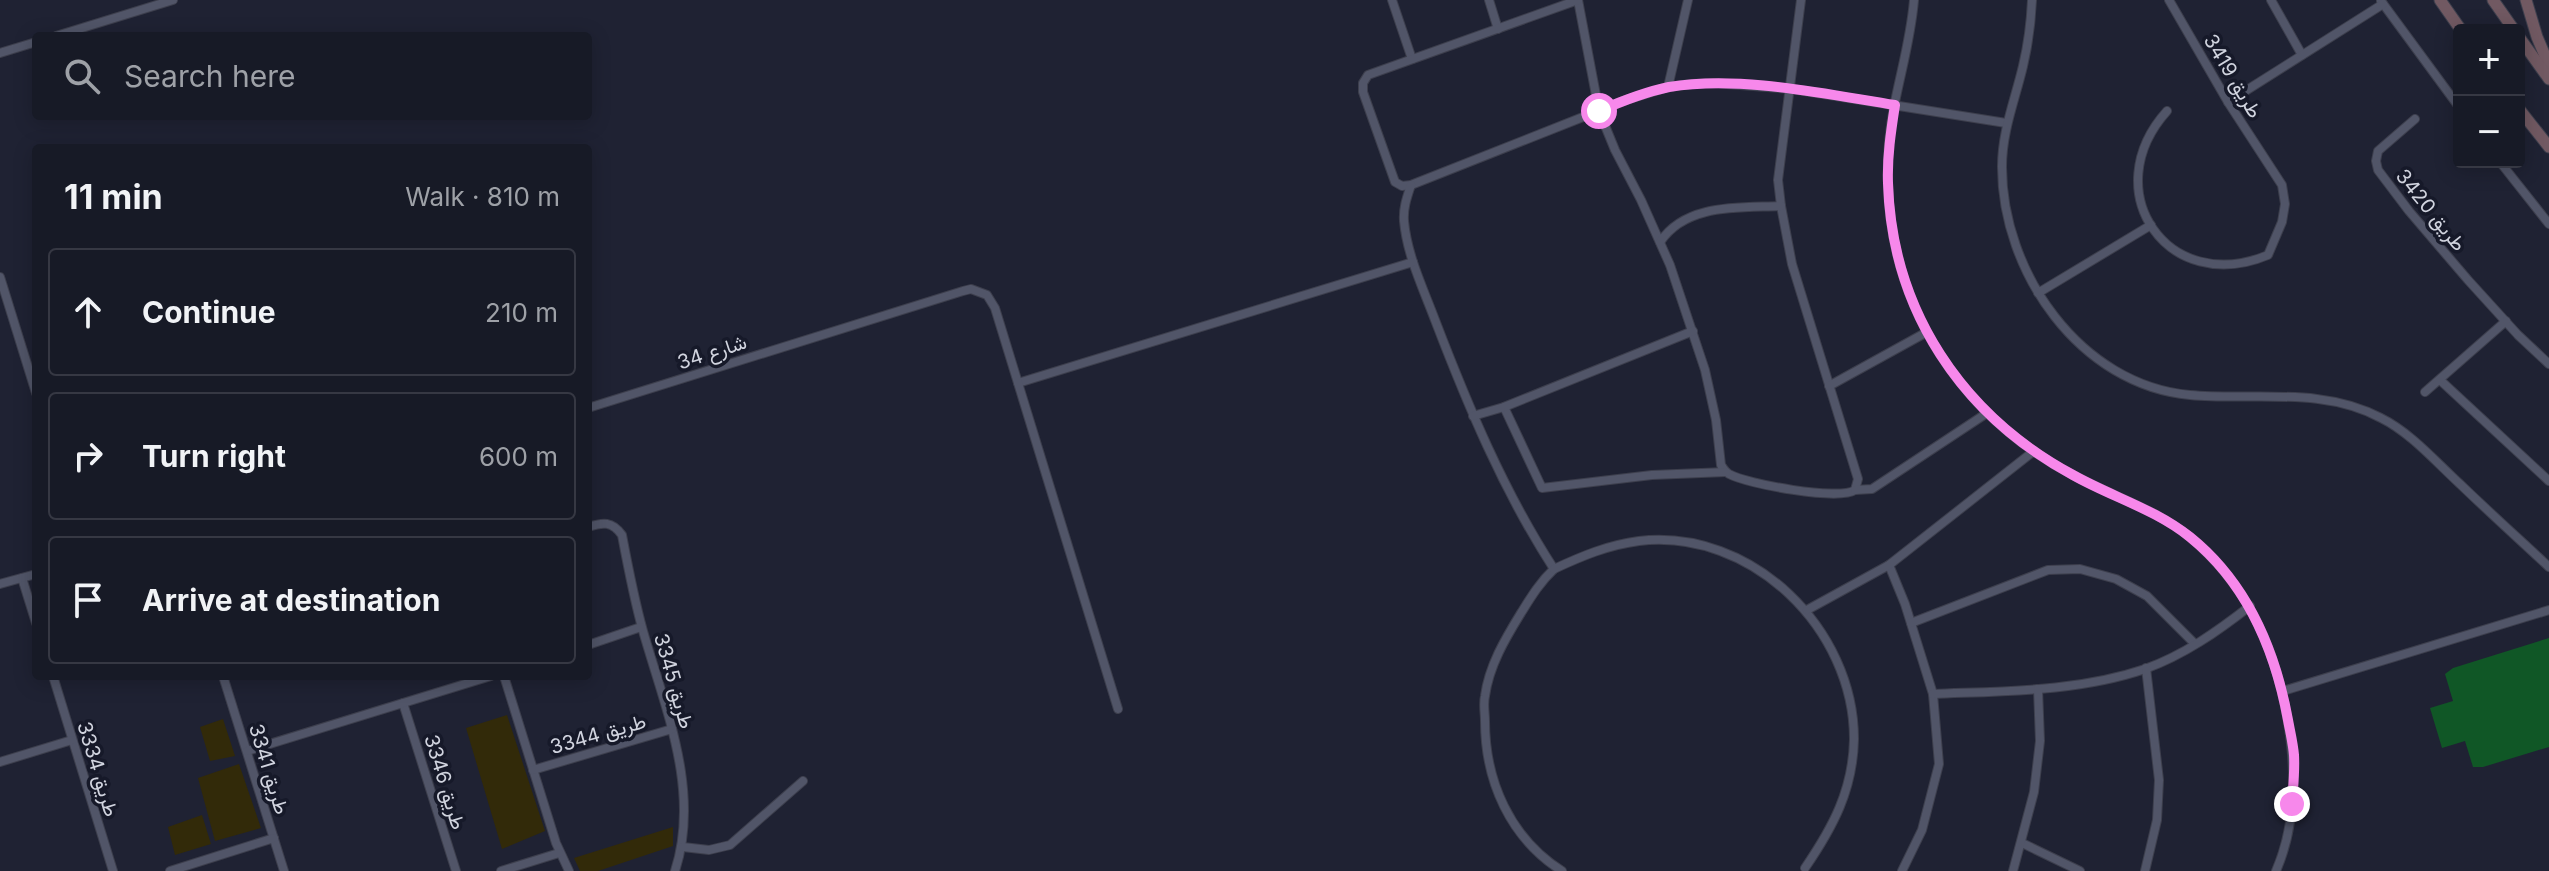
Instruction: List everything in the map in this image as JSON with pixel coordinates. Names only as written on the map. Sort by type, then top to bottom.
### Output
[{"type":"main road","points":[[2493,0],[2510,24]]},
{"type":"main road","points":[[2526,0],[2549,65]]},
{"type":"main road","points":[[2445,3],[2457,24]]},
{"type":"main road","points":[[2525,45],[2549,79]]},
{"type":"main road","points":[[2525,117],[2549,147]]},
{"type":"street","points":[[69,32],[173,0]]},
{"type":"street","points":[[1392,0],[1412,59]]},
{"type":"street","points":[[1489,0],[1498,29]]},
{"type":"street","points":[[1987,413],[1872,489],[1855,490],[1844,495],[1813,494],[1732,476],[1726,472],[1719,460],[1713,403],[1693,331],[1660,242],[1599,111],[1578,0],[1372,73],[1362,87],[1393,178],[1402,186],[1411,185],[1599,111],[1636,96],[1668,87],[1713,83],[1792,89],[2006,123]]},
{"type":"street","points":[[1668,87],[1688,0]]},
{"type":"street","points":[[1801,0],[1778,180],[1792,264],[1858,479],[1855,490]]},
{"type":"street","points":[[1914,0],[1907,54],[1895,105],[1888,183],[1891,222],[1903,272],[1927,332],[1964,389],[1987,413],[2034,451],[2073,475],[2154,512],[2191,538],[2223,569],[2250,606],[2270,647],[2283,691],[2294,755],[2292,804],[2277,871]]},
{"type":"street","points":[[2032,0],[2023,65],[2006,123],[2002,167],[2006,211],[2018,254],[2038,293],[2068,333],[2092,355],[2120,373],[2150,386],[2181,394],[2214,397],[2309,397],[2334,401],[2381,417],[2411,438],[2549,567]]},
{"type":"street","name":"طريق 3419","points":[[2151,225],[2178,252],[2204,263],[2232,266],[2268,255],[2282,222],[2285,204],[2282,185],[2228,102],[2169,0]]},
{"type":"street","points":[[2271,0],[2302,55]]},
{"type":"street","points":[[2228,102],[2382,2],[2453,99]]},
{"type":"street","points":[[0,53],[32,43]]},
{"type":"street","points":[[2038,293],[2151,225],[2137,186],[2138,165],[2143,145],[2167,111]]},
{"type":"street","name":"طريق 3420","points":[[2415,119],[2378,151],[2378,170],[2439,246],[2549,364]]},
{"type":"street","points":[[2505,168],[2549,224]]},
{"type":"street","points":[[1411,185],[1405,200],[1404,219],[1413,262],[1473,416],[1533,537],[1554,569]]},
{"type":"street","points":[[1660,242],[1675,224],[1693,215],[1781,206]]},
{"type":"street","points":[[1118,709],[1018,383],[1413,262]]},
{"type":"street","points":[[0,277],[32,380]]},
{"type":"street","name":"شارع 34","points":[[592,407],[847,325],[963,291],[978,290],[992,301],[1018,383]]},
{"type":"street","points":[[2425,392],[2506,321]]},
{"type":"street","points":[[1473,416],[1504,407],[1693,331]]},
{"type":"street","points":[[1829,386],[1927,332]]},
{"type":"street","points":[[2440,380],[2549,481]]},
{"type":"street","points":[[1504,407],[1542,488],[1652,475],[1726,472]]},
{"type":"street","points":[[1807,610],[1889,565],[2034,451]]},
{"type":"street","name":"طريق 3345","points":[[592,526],[609,523],[622,535],[641,627],[672,729],[682,780],[683,847],[675,871]]},
{"type":"street","points":[[1562,871],[1524,839],[1503,807],[1485,743],[1485,697],[1499,647],[1540,581],[1554,569],[1596,550],[1641,541],[1688,543],[1732,556],[1759,571],[1773,579],[1807,610],[1832,649],[1848,693],[1854,739],[1848,786],[1832,829],[1805,870]]},
{"type":"street","points":[[1889,565],[1933,694],[1939,764],[1922,830],[1902,871]]},
{"type":"street","points":[[1911,623],[2048,570],[2080,569],[2116,579],[2147,596],[2195,644]]},
{"type":"street","points":[[0,584],[32,575]]},
{"type":"street","points":[[22,578],[32,610]]},
{"type":"street","points":[[1933,694],[2038,689],[2098,681],[2146,668],[2195,644],[2250,606]]},
{"type":"street","points":[[2283,691],[2549,610]]},
{"type":"street","points":[[592,644],[641,627]]},
{"type":"street","points":[[2145,871],[2157,820],[2159,780],[2146,668]]},
{"type":"street","name":"طريق 3334","points":[[54,680],[113,871]]},
{"type":"street","name":"طريق 3341","points":[[224,680],[284,871]]},
{"type":"street","points":[[247,751],[478,680]]},
{"type":"street","name":"طريق 3344","points":[[505,680],[559,853],[569,871]]},
{"type":"street","points":[[2013,871],[2034,792],[2040,741],[2038,689]]},
{"type":"street","name":"طريق 3346","points":[[403,703],[456,871]]},
{"type":"street","name":"طريق 3344","points":[[533,770],[672,729]]},
{"type":"street","points":[[0,762],[72,740]]},
{"type":"street","points":[[683,847],[709,850],[730,845],[803,781]]},
{"type":"street","points":[[170,871],[274,838]]},
{"type":"street","points":[[2022,843],[2080,871]]},
{"type":"street","points":[[501,871],[559,853]]},
{"type":"green space","points":[[2549,638],[2549,747],[2483,767],[2473,767],[2465,741],[2442,748],[2430,708],[2453,701],[2445,674],[2453,668]]},
{"type":"sand","points":[[507,715],[545,831],[502,849],[466,728]]},
{"type":"sand","points":[[223,719],[235,756],[210,761],[200,727]]},
{"type":"sand","points":[[239,764],[261,828],[215,841],[198,778]]},
{"type":"sand","points":[[202,815],[211,844],[175,855],[168,827]]},
{"type":"sand","points":[[673,827],[673,846],[598,871],[580,871],[574,858]]},
{"type":"route","points":[[1599,111],[1668,87],[1713,83],[1792,89],[1895,105],[1889,144],[1891,222],[1911,297],[1927,332],[1964,389],[2010,433],[2073,475],[2154,512],[2191,538],[2223,569],[2250,606],[2270,647],[2283,691],[2294,755],[2292,804]]}]
